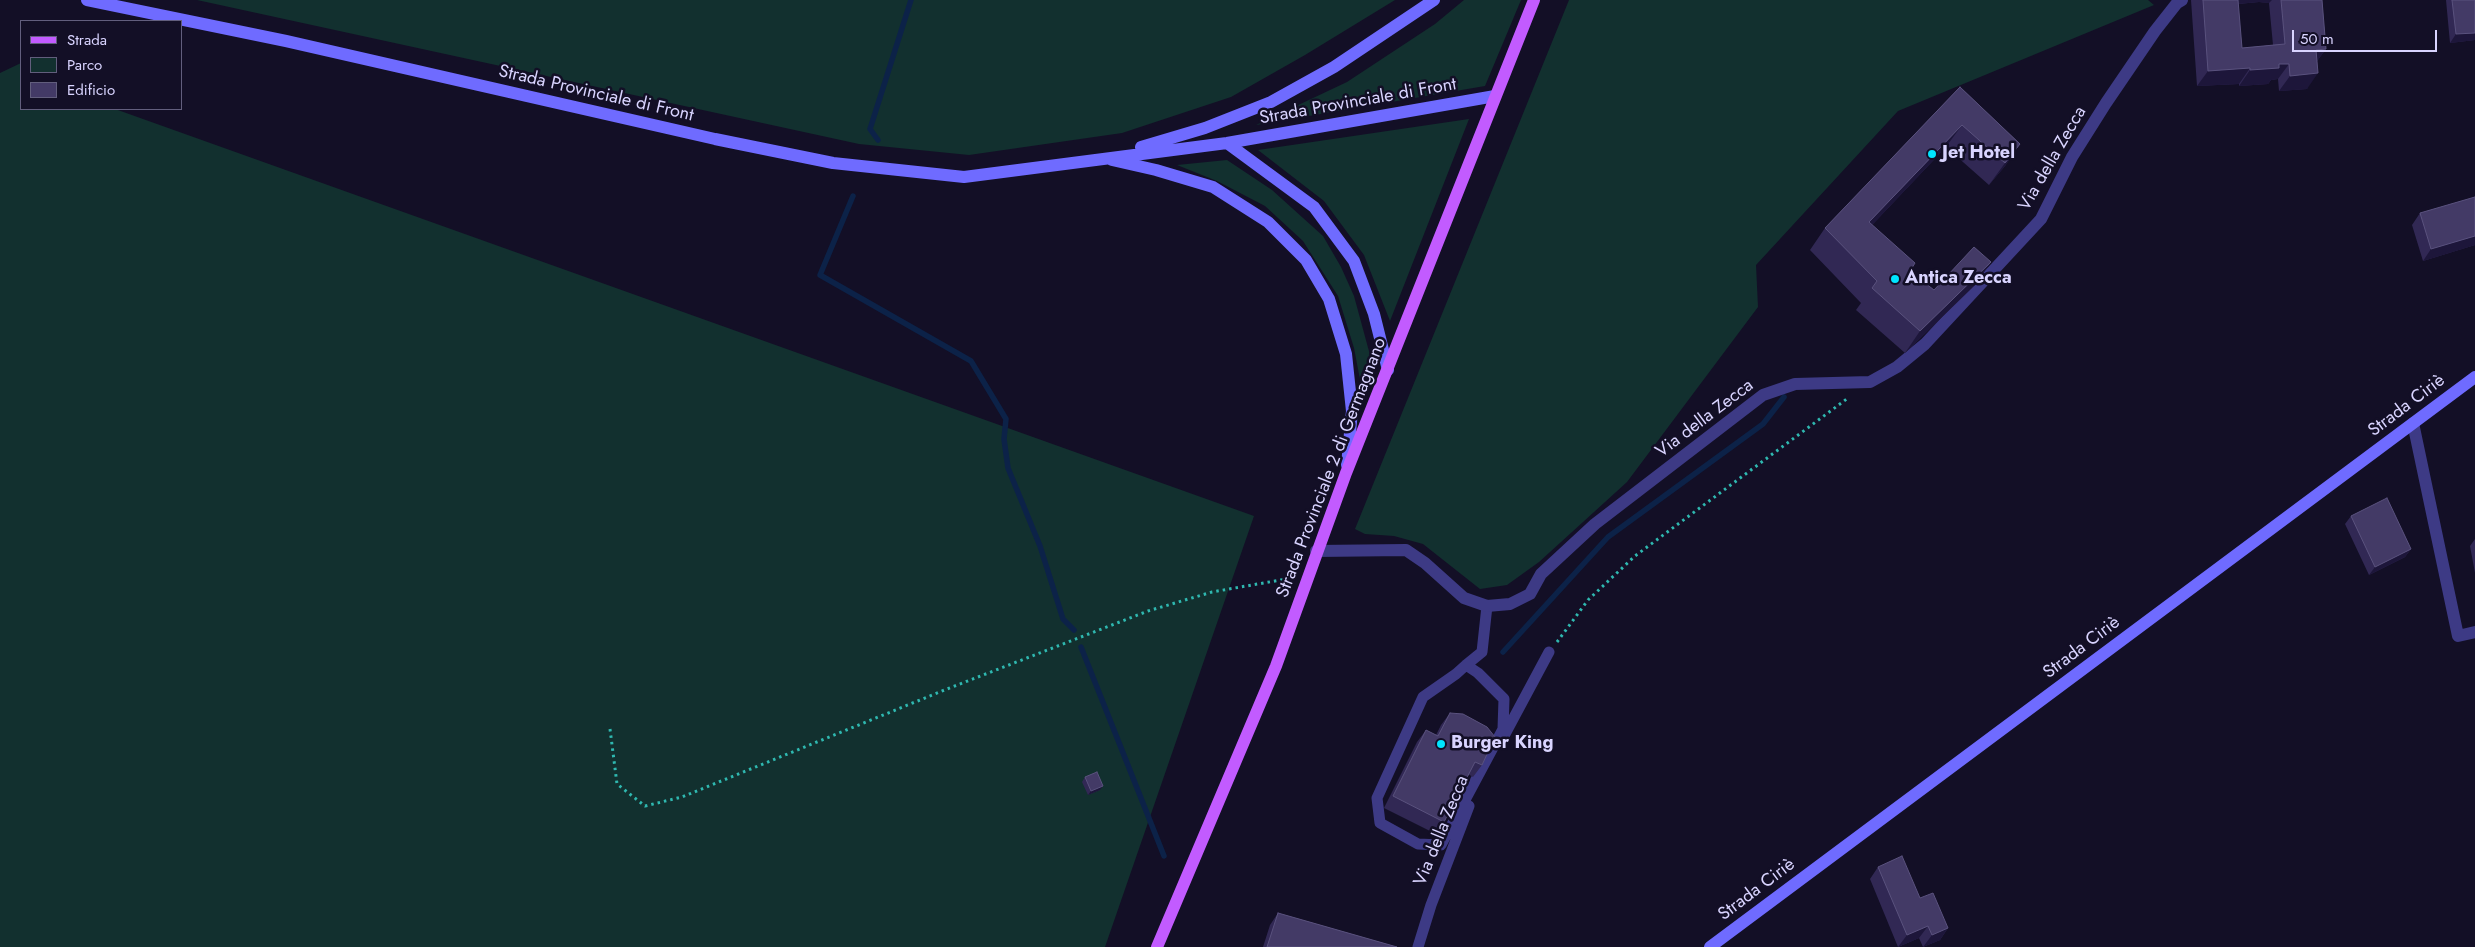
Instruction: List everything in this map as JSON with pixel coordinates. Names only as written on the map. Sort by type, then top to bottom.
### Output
[{"type":"main road","name":"Strada Provinciale di Front","points":[[86,0],[286,41],[714,139],[833,164],[964,176],[1227,142],[1495,96]]},
{"type":"main road","points":[[1103,158],[1205,128],[1270,102],[1334,67],[1434,0]]},
{"type":"main road","name":"Strada Provinciale 2 di Germagnano","points":[[1157,947],[1276,666],[1316,551],[1346,473],[1534,0]]},
{"type":"main road","points":[[1227,142],[1314,207],[1354,261],[1374,314],[1388,370]]},
{"type":"main road","points":[[1103,158],[1156,170],[1212,187],[1268,222],[1306,260],[1329,299],[1346,354],[1352,412],[1346,473]]},
{"type":"main road","name":"Strada Ciriè","points":[[1710,947],[2475,377]]},
{"type":"street","name":"Via della Zecca","points":[[1316,551],[1406,550],[1425,563],[1464,598],[1487,606],[1510,604],[1530,594],[1541,574],[1595,524],[1763,396],[1796,384],[1870,382],[1897,367],[1925,344],[2041,219],[2072,157],[2155,31],[2180,2]]},
{"type":"street","points":[[2413,423],[2458,636],[2475,632]]},
{"type":"lane","points":[[1466,665],[1478,673],[1504,699],[1503,729],[1441,845],[1418,844],[1380,823],[1377,798],[1423,697],[1482,652],[1487,606]]},
{"type":"lane","name":"Via della Zecca","points":[[1418,947],[1431,905],[1477,787],[1549,652]]},
{"type":"path","points":[[1549,652],[1588,600],[1635,556],[1870,382]]},
{"type":"path","points":[[610,729],[617,784],[645,806],[682,797],[947,689],[1148,611],[1212,592],[1308,576]]},
{"type":"green space","points":[[197,0],[1395,0],[1305,55],[1231,97],[1122,133],[969,155],[859,144]]},
{"type":"green space","points":[[1464,0],[1521,0],[1485,86],[1256,125],[1347,82],[1435,24]]},
{"type":"green space","points":[[1569,0],[2148,0],[2154,5],[1898,111],[1756,265],[1758,307],[1627,482],[1539,562],[1507,585],[1480,589],[1423,544],[1394,536],[1365,534],[1355,529]]},
{"type":"green space","points":[[20,63],[20,110],[118,110],[1254,516],[1105,947],[0,947],[0,73]]},
{"type":"green space","points":[[1469,119],[1390,321],[1364,255],[1324,201],[1258,150]]},
{"type":"green space","points":[[1227,160],[1272,190],[1323,236],[1341,267],[1354,296],[1373,366],[1362,390],[1354,348],[1338,296],[1303,241],[1265,206],[1217,181],[1177,165]]},
{"type":"building","points":[[2203,0],[2238,0],[2242,48],[2285,44],[2281,0],[2322,0],[2326,49],[2316,50],[2318,73],[2290,76],[2289,64],[2279,64],[2279,68],[2208,71]]},
{"type":"building","points":[[2452,0],[2475,0],[2475,33],[2456,34]]},
{"type":"building","points":[[1960,87],[2020,144],[2005,163],[1962,125],[1869,222],[1915,263],[1910,271],[1934,290],[1974,247],[1991,262],[1920,331],[1872,288],[1877,281],[1825,228]]},
{"type":"building","points":[[2475,197],[2475,236],[2431,249],[2420,213]]},
{"type":"building","points":[[2387,498],[2411,549],[2375,567],[2351,516]]},
{"type":"building","points":[[1450,713],[1463,714],[1487,727],[1495,737],[1482,765],[1475,762],[1444,822],[1393,796],[1426,730],[1438,736]]},
{"type":"building","points":[[1097,772],[1103,786],[1091,791],[1085,777]]},
{"type":"building","points":[[1902,856],[1920,898],[1933,893],[1948,928],[1932,935],[1928,926],[1907,935],[1878,867]]},
{"type":"building","points":[[1278,913],[1397,947],[1267,947]]},
{"type":"waterway","points":[[878,140],[870,129],[911,0]]},
{"type":"waterway","points":[[853,196],[820,275],[971,361],[1006,419],[1004,439],[1008,468],[1040,546],[1063,619],[1074,630]]},
{"type":"waterway","points":[[1503,652],[1608,537],[1763,424],[1784,397]]},
{"type":"waterway","points":[[1081,647],[1164,856]]},
{"type":"place","name":"Jet Hotel","points":[[1932,154]]},
{"type":"place","name":"Antica Zecca","points":[[1895,279]]},
{"type":"place","name":"Burger King","points":[[1441,744]]}]
